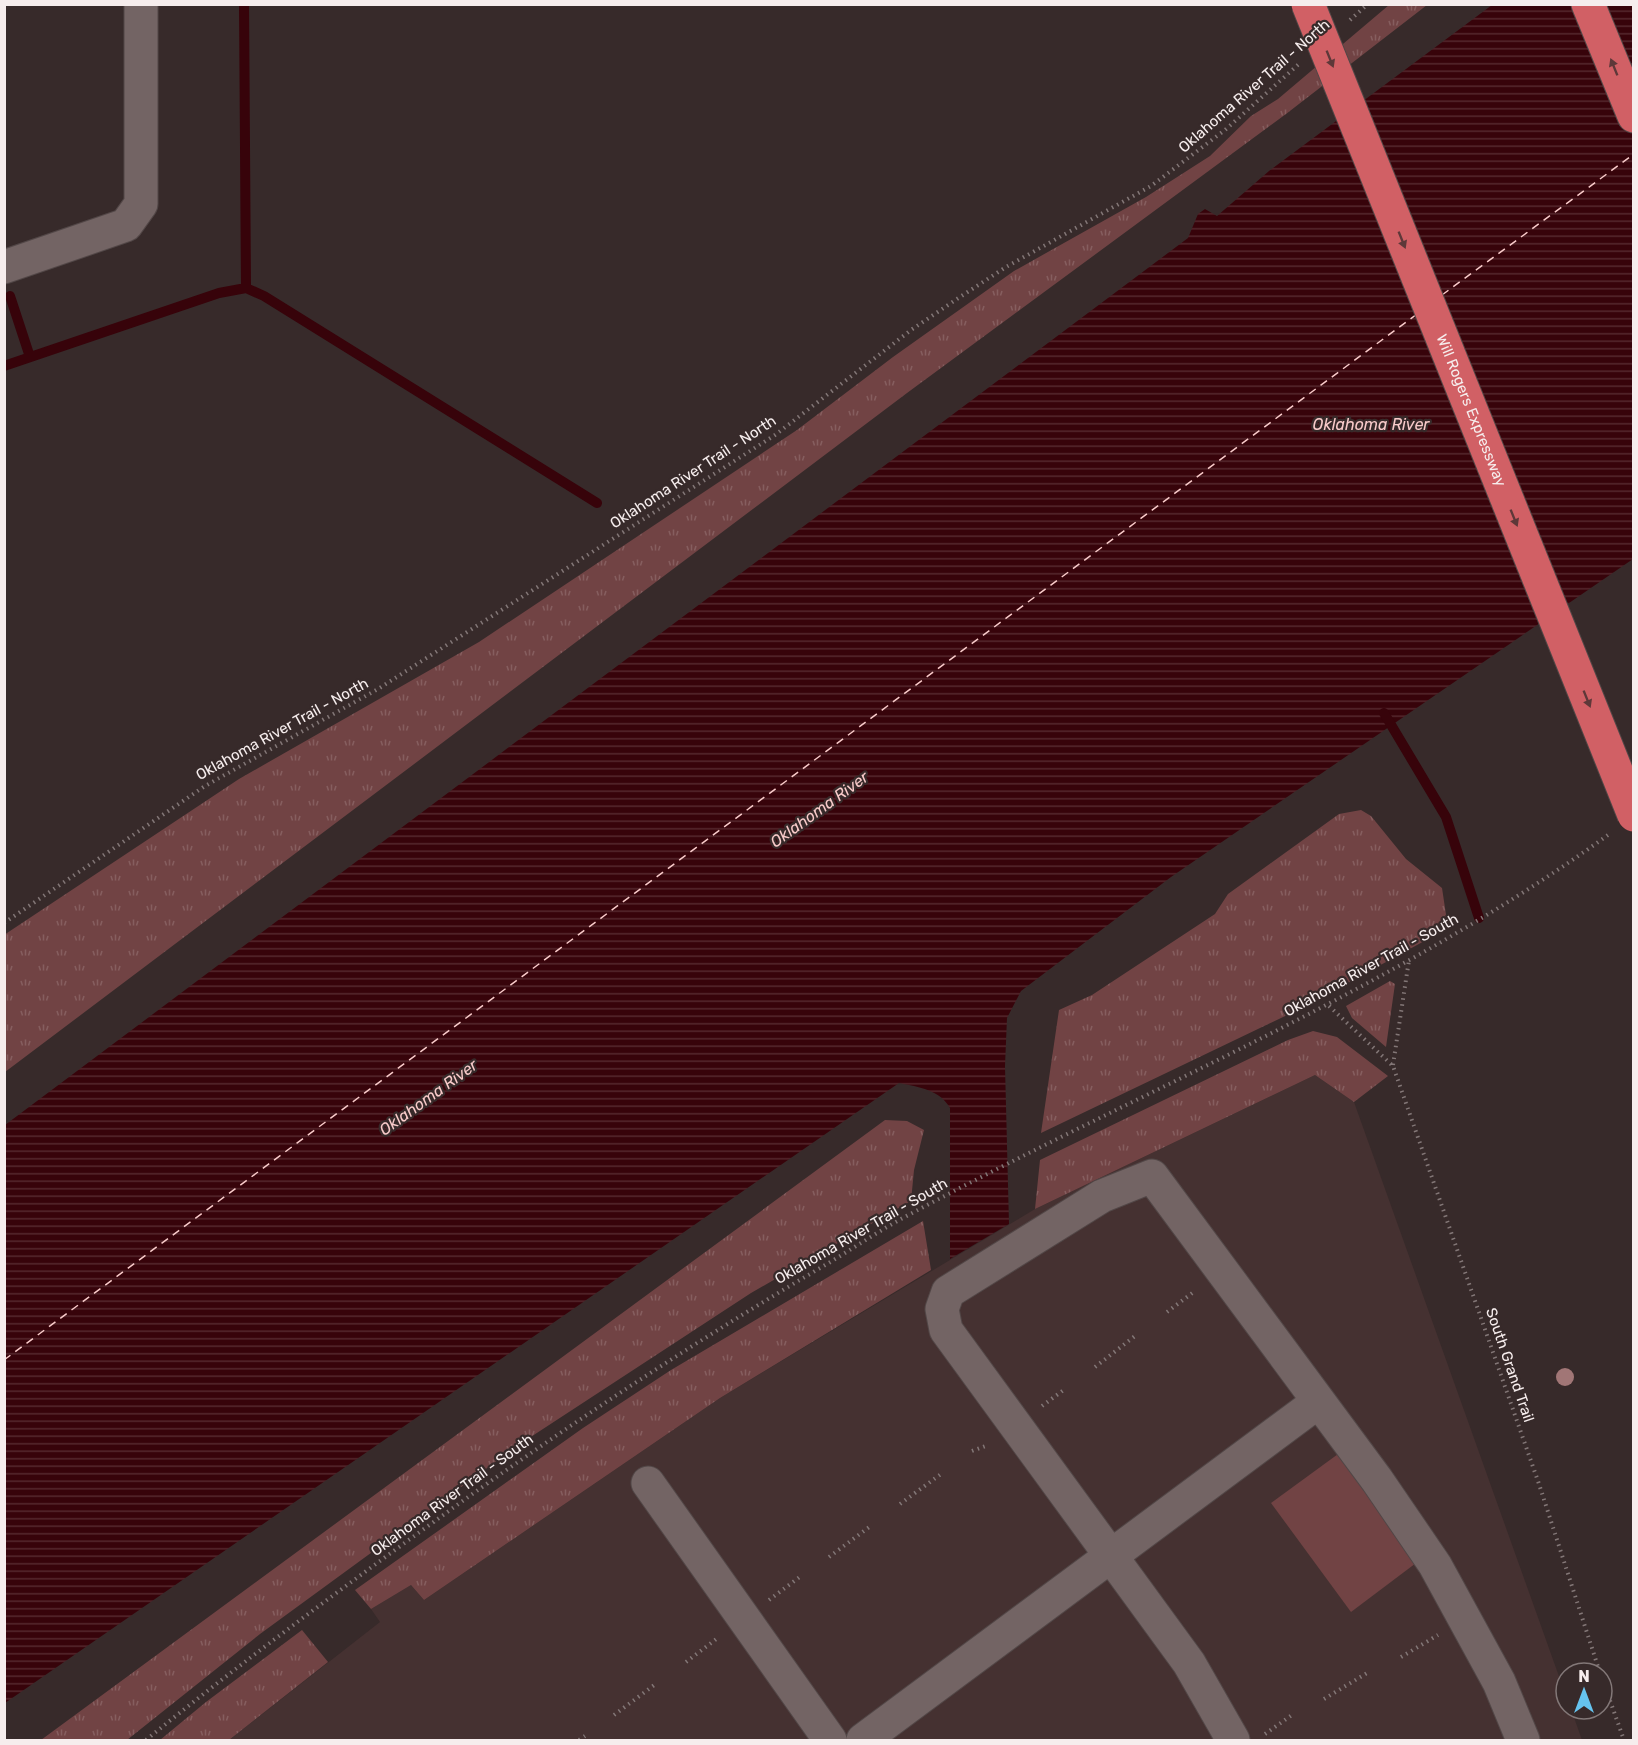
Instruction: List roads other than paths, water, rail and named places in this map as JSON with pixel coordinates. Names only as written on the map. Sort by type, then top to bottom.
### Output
[{"type":"highway","name":"Will Rogers Expressway","points":[[1308,4],[1625,823]]},
{"type":"highway","points":[[1588,4],[1634,116]]},
{"type":"lane","points":[[4,267],[126,225],[141,204],[141,4]]},
{"type":"lane","points":[[1233,1740],[1189,1663],[946,1330],[942,1310],[948,1292],[1102,1196],[1152,1176],[1377,1480],[1435,1565],[1499,1682],[1523,1740]]},
{"type":"lane","points":[[863,1740],[1318,1402]]},
{"type":"lane","points":[[648,1483],[830,1740]]},
{"type":"water","name":"Oklahoma River","points":[[1492,5],[1633,5],[1633,559],[1171,877],[1021,991],[1007,1018],[1005,1066],[1009,1224],[950,1259],[950,1108],[935,1093],[899,1083],[5,1703],[5,1125],[1188,238],[1198,214],[1205,209],[1217,216],[1269,171]]},
{"type":"waterway","points":[[244,4],[246,288]]},
{"type":"waterway","points":[[4,366],[219,293],[246,288],[264,296],[597,503]]},
{"type":"waterway","points":[[10,296],[30,357]]},
{"type":"waterway","points":[[1384,713],[1446,817],[1479,918]]}]
